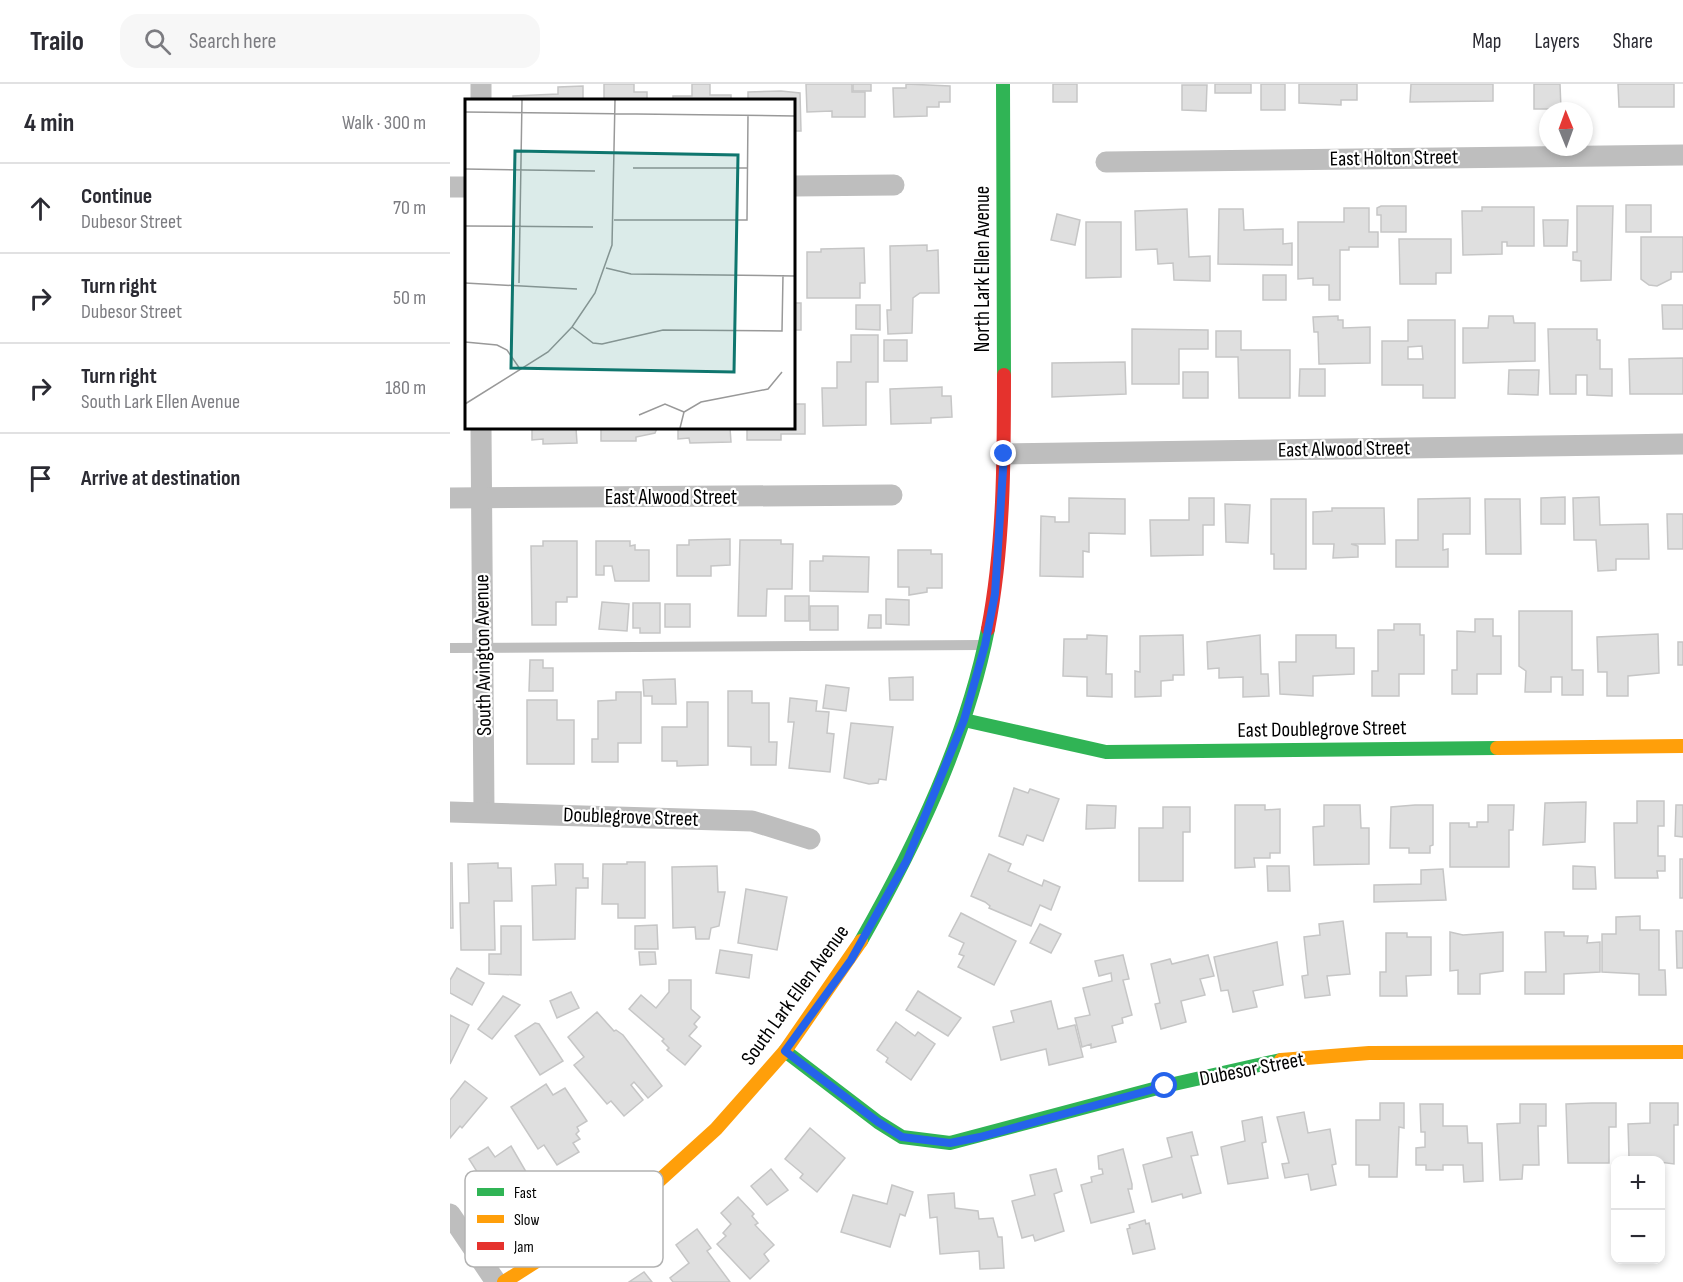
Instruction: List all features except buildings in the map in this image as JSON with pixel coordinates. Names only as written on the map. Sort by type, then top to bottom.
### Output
[{"type":"street","name":"North Lark Ellen Avenue","points":[[1003,84],[1004,454]]},
{"type":"street","name":"East Holton Street","points":[[1106,162],[1683,155]]},
{"type":"street","points":[[795,186],[894,185]]},
{"type":"street","points":[[450,187],[465,186]]},
{"type":"street","name":"South Avington Avenue","points":[[481,429],[484,812]]},
{"type":"street","name":"East Alwood Street","points":[[1004,454],[1683,444]]},
{"type":"street","name":"South Lark Ellen Avenue","points":[[663,1177],[716,1129],[785,1051],[851,960],[907,860],[964,720],[985,645],[995,594],[1004,454]]},
{"type":"street","name":"East Alwood Street","points":[[450,498],[891,495]]},
{"type":"street","name":"East Doublegrove Street","points":[[964,720],[1106,752],[1683,746]]},
{"type":"street","name":"Doublegrove Street","points":[[450,812],[752,821],[810,838]]},
{"type":"street","name":"Dubesor Street","points":[[785,1051],[878,1122],[902,1137],[950,1143],[1165,1086],[1285,1059],[1369,1053],[1683,1052]]},
{"type":"street","points":[[450,1214],[465,1236]]},
{"type":"street","points":[[486,1267],[496,1282]]},
{"type":"street","name":"South Lark Ellen Avenue","points":[[504,1282],[527,1267]]},
{"type":"lane","points":[[450,648],[985,645]]},
{"type":"traffic: fast","points":[[1003,84],[1004,375]]},
{"type":"traffic: fast","points":[[861,941],[920,829],[953,751],[967,711],[988,629]]},
{"type":"traffic: fast","points":[[964,720],[1106,752],[1497,748]]},
{"type":"traffic: fast","points":[[785,1051],[878,1122],[902,1137],[950,1143],[1165,1086],[1281,1060]]},
{"type":"traffic: slow","points":[[1497,748],[1683,746]]},
{"type":"traffic: slow","points":[[663,1177],[716,1129],[785,1051],[861,941]]},
{"type":"traffic: slow","points":[[1281,1060],[1369,1053],[1683,1052]]},
{"type":"traffic: slow","points":[[504,1282],[527,1267]]},
{"type":"traffic: jam","points":[[988,629],[1000,534],[1004,375]]},
{"type":"route","points":[[1004,454],[995,594],[985,645],[964,720],[907,860],[851,960],[785,1051],[878,1122],[902,1137],[924,1141],[950,1143],[980,1137],[1016,1125],[1165,1086]]}]
